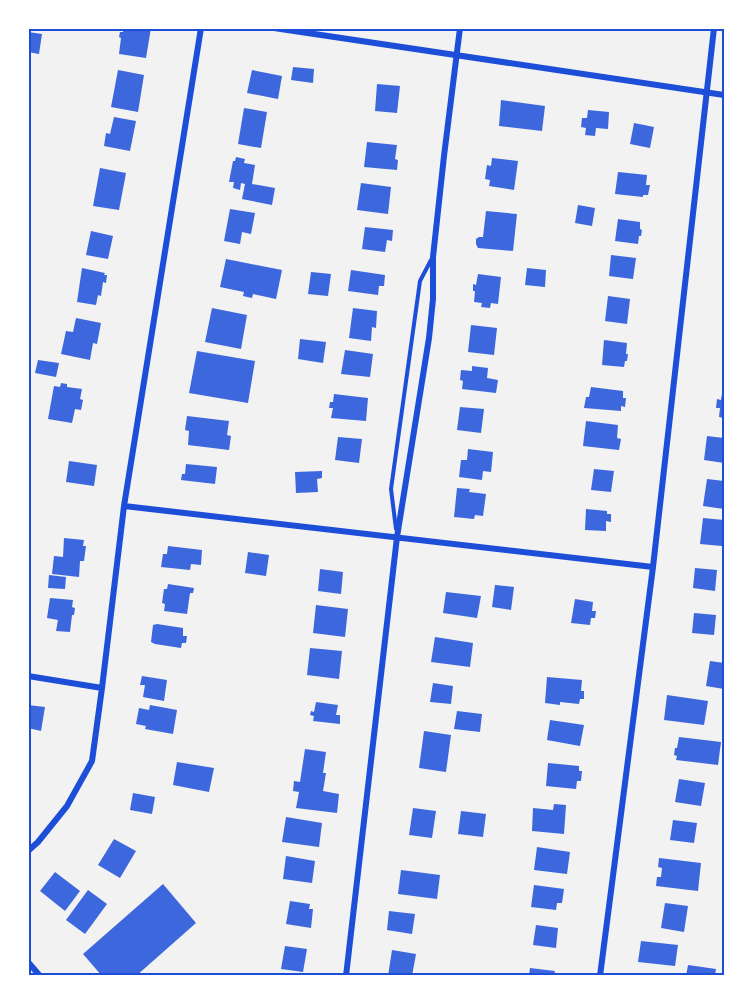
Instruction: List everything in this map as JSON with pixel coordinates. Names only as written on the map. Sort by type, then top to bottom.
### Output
[{"type":"street","points":[[28,851],[67,806],[92,761],[124,506],[201,28]]},
{"type":"street","points":[[274,28],[724,95]]},
{"type":"street","points":[[346,975],[397,537],[429,338],[433,299],[433,257],[460,28]]},
{"type":"street","points":[[600,975],[652,567],[714,28]]},
{"type":"street","points":[[124,506],[652,567]]},
{"type":"street","points":[[28,676],[102,688]]},
{"type":"street","points":[[28,962],[40,975]]},
{"type":"lane","points":[[397,537],[391,489],[420,281],[433,257]]},
{"type":"building","points":[[123,28],[151,28],[146,58],[119,54],[121,38],[119,37]]},
{"type":"building","points":[[28,32],[42,34],[39,54],[28,52]]},
{"type":"building","points":[[293,67],[314,69],[313,83],[291,80]]},
{"type":"building","points":[[118,70],[144,75],[138,112],[111,107]]},
{"type":"building","points":[[252,70],[282,76],[278,99],[247,93]]},
{"type":"building","points":[[377,84],[400,86],[397,113],[375,111]]},
{"type":"building","points":[[501,100],[545,106],[542,131],[499,126]]},
{"type":"building","points":[[244,108],[267,112],[261,148],[238,144]]},
{"type":"building","points":[[588,110],[609,112],[608,129],[596,128],[595,136],[585,135],[586,128],[581,127],[582,118],[587,118]]},
{"type":"building","points":[[114,117],[136,121],[130,151],[104,146],[106,133],[110,134]]},
{"type":"building","points":[[634,123],[654,127],[650,148],[630,144]]},
{"type":"building","points":[[367,142],[397,145],[395,159],[398,160],[397,170],[364,167]]},
{"type":"building","points":[[236,157],[245,159],[244,163],[255,165],[252,184],[275,188],[272,205],[242,199],[245,184],[241,183],[240,190],[233,188],[234,182],[229,182],[233,161]]},
{"type":"building","points":[[492,158],[518,161],[514,190],[489,186],[490,180],[485,179],[487,165],[491,166]]},
{"type":"building","points":[[100,168],[126,173],[119,210],[93,206]]},
{"type":"building","points":[[618,172],[647,175],[646,185],[650,185],[648,195],[643,195],[643,197],[615,194]]},
{"type":"building","points":[[361,183],[391,187],[388,214],[357,210]]},
{"type":"building","points":[[578,205],[595,208],[592,226],[575,223]]},
{"type":"building","points":[[230,209],[255,213],[251,234],[242,232],[240,244],[224,241]]},
{"type":"building","points":[[486,211],[517,214],[513,251],[478,248],[476,239],[483,237]]},
{"type":"building","points":[[618,219],[640,222],[642,230],[638,244],[615,241]]},
{"type":"building","points":[[365,227],[393,230],[392,241],[387,240],[385,252],[362,249]]},
{"type":"building","points":[[91,231],[113,236],[108,259],[86,255]]},
{"type":"building","points":[[611,255],[636,258],[633,279],[609,276]]},
{"type":"building","points":[[226,259],[282,270],[276,299],[253,294],[252,298],[243,296],[244,292],[220,287]]},
{"type":"building","points":[[82,268],[107,275],[106,283],[103,282],[101,296],[98,295],[96,305],[77,302]]},
{"type":"building","points":[[527,268],[546,270],[545,287],[525,285]]},
{"type":"building","points":[[351,270],[385,275],[384,286],[379,286],[378,295],[348,291]]},
{"type":"building","points":[[311,272],[331,274],[328,296],[308,294]]},
{"type":"building","points":[[478,274],[501,277],[498,304],[491,303],[490,308],[481,307],[482,303],[474,302],[473,284],[476,285]]},
{"type":"building","points":[[608,296],[630,299],[627,324],[605,321]]},
{"type":"building","points":[[212,308],[247,315],[241,349],[205,342]]},
{"type":"building","points":[[353,308],[377,311],[376,328],[372,327],[371,341],[349,338]]},
{"type":"building","points":[[76,318],[101,323],[97,344],[93,343],[90,360],[61,354],[66,331],[73,332]]},
{"type":"building","points":[[471,325],[497,328],[494,355],[468,352]]},
{"type":"building","points":[[300,339],[326,342],[323,363],[298,359]]},
{"type":"building","points":[[604,340],[627,343],[626,354],[628,354],[624,367],[602,365]]},
{"type":"building","points":[[345,350],[373,354],[370,377],[341,374]]},
{"type":"building","points":[[197,351],[255,361],[248,403],[189,393]]},
{"type":"building","points":[[38,360],[59,363],[56,377],[35,373]]},
{"type":"building","points":[[472,366],[488,368],[487,378],[498,380],[496,393],[462,389],[461,370],[472,371]]},
{"type":"building","points":[[61,383],[67,384],[67,387],[82,389],[81,410],[75,409],[72,423],[48,419],[54,386],[60,387]]},
{"type":"building","points":[[591,387],[623,391],[623,398],[626,398],[625,407],[621,406],[621,411],[584,408]]},
{"type":"building","points":[[723,387],[724,418],[719,417],[720,408],[716,408],[717,399],[721,400]]},
{"type":"building","points":[[334,394],[368,398],[366,421],[331,418],[333,408],[329,408]]},
{"type":"building","points":[[460,407],[484,409],[481,433],[457,430]]},
{"type":"building","points":[[187,416],[229,421],[227,435],[231,436],[229,450],[188,445],[189,431],[185,430]]},
{"type":"building","points":[[586,421],[618,425],[617,438],[621,439],[619,450],[583,446]]},
{"type":"building","points":[[707,436],[724,438],[724,463],[704,460]]},
{"type":"building","points":[[338,437],[362,439],[359,463],[335,460]]},
{"type":"building","points":[[468,449],[493,452],[491,472],[483,471],[482,480],[459,477],[461,460],[467,460]]},
{"type":"building","points":[[69,461],[97,465],[94,486],[66,482]]},
{"type":"building","points":[[186,464],[217,467],[215,484],[181,480],[182,474],[185,474]]},
{"type":"building","points":[[594,469],[614,471],[611,492],[591,490]]},
{"type":"building","points":[[322,471],[322,478],[317,479],[318,492],[296,493],[295,472]]},
{"type":"building","points":[[707,479],[724,481],[724,509],[703,506]]},
{"type":"building","points":[[457,488],[486,494],[483,516],[475,515],[474,519],[454,517]]},
{"type":"building","points":[[586,509],[607,511],[607,514],[611,514],[611,522],[606,521],[606,531],[585,530]]},
{"type":"building","points":[[703,518],[724,520],[722,546],[700,544]]},
{"type":"building","points":[[64,538],[84,540],[83,546],[86,546],[84,561],[80,561],[79,577],[52,574],[54,556],[63,557]]},
{"type":"building","points":[[168,546],[202,550],[201,565],[191,564],[190,570],[161,567],[163,554],[167,554]]},
{"type":"building","points":[[248,552],[269,555],[266,576],[245,573]]},
{"type":"building","points":[[695,568],[717,570],[715,591],[693,588]]},
{"type":"building","points":[[320,569],[343,572],[341,594],[318,591]]},
{"type":"building","points":[[49,575],[66,577],[65,589],[48,588]]},
{"type":"building","points":[[168,584],[194,588],[193,593],[190,593],[187,614],[164,611],[165,604],[162,603],[164,589],[167,589]]},
{"type":"building","points":[[495,585],[514,587],[511,610],[492,607]]},
{"type":"building","points":[[446,592],[481,596],[477,618],[443,613]]},
{"type":"building","points":[[50,598],[73,600],[72,607],[75,608],[70,632],[56,631],[58,620],[47,618]]},
{"type":"building","points":[[575,599],[593,602],[592,611],[596,611],[595,618],[591,618],[590,625],[571,623]]},
{"type":"building","points":[[316,605],[348,609],[345,637],[313,633]]},
{"type":"building","points":[[694,613],[716,615],[714,635],[692,633]]},
{"type":"building","points":[[153,625],[183,628],[183,636],[187,636],[186,643],[182,643],[181,648],[151,642]]},
{"type":"building","points":[[435,637],[473,643],[470,667],[431,662]]},
{"type":"building","points":[[310,648],[342,651],[339,679],[307,675]]},
{"type":"building","points":[[710,661],[724,663],[724,689],[706,686]]},
{"type":"building","points":[[142,676],[167,680],[164,701],[143,697],[145,685],[140,685]]},
{"type":"building","points":[[547,677],[582,680],[581,691],[584,691],[584,699],[580,699],[579,704],[545,703]]},
{"type":"building","points":[[433,683],[453,686],[451,704],[430,702]]},
{"type":"building","points":[[667,695],[708,701],[704,725],[664,720]]},
{"type":"building","points":[[316,702],[338,705],[336,715],[340,715],[340,724],[313,721],[314,716],[310,715],[311,711],[314,712]]},
{"type":"building","points":[[28,705],[45,707],[41,731],[28,728]]},
{"type":"building","points":[[150,705],[177,710],[173,734],[145,729],[146,726],[136,724],[139,708],[149,710]]},
{"type":"building","points":[[457,711],[482,714],[480,732],[454,729]]},
{"type":"building","points":[[550,720],[584,725],[580,746],[547,740]]},
{"type":"building","points":[[424,731],[451,735],[446,772],[419,768]]},
{"type":"building","points":[[679,737],[721,742],[718,765],[676,760],[677,756],[674,755]]},
{"type":"building","points":[[305,749],[326,752],[323,791],[339,794],[337,813],[296,808],[299,792],[293,791],[294,781],[300,782]]},
{"type":"building","points":[[177,762],[214,768],[209,792],[173,785]]},
{"type":"building","points":[[548,763],[579,766],[579,771],[582,771],[581,781],[577,781],[576,789],[546,786]]},
{"type":"building","points":[[679,779],[705,783],[701,806],[675,802]]},
{"type":"building","points":[[133,793],[155,797],[152,814],[130,810]]},
{"type":"building","points":[[554,804],[566,805],[564,834],[532,831],[533,808],[553,810]]},
{"type":"building","points":[[413,808],[436,811],[432,838],[409,835]]},
{"type":"building","points":[[461,811],[486,814],[483,837],[458,834]]},
{"type":"building","points":[[286,817],[322,823],[319,847],[282,842]]},
{"type":"building","points":[[673,820],[697,823],[694,843],[670,840]]},
{"type":"building","points":[[114,839],[136,851],[120,878],[98,865]]},
{"type":"building","points":[[537,847],[570,852],[567,874],[534,870]]},
{"type":"building","points":[[286,856],[315,861],[312,883],[283,879]]},
{"type":"building","points":[[659,858],[701,863],[698,891],[656,886],[657,877],[661,877],[662,868],[658,867]]},
{"type":"building","points":[[401,870],[440,875],[437,899],[398,894]]},
{"type":"building","points":[[55,872],[80,891],[65,911],[40,891]]},
{"type":"building","points":[[163,884],[196,923],[136,976],[102,976],[83,954]]},
{"type":"building","points":[[534,885],[564,889],[562,903],[557,903],[556,910],[531,907]]},
{"type":"building","points":[[88,890],[107,904],[85,934],[66,920]]},
{"type":"building","points":[[290,901],[310,904],[309,909],[313,909],[311,928],[286,924]]},
{"type":"building","points":[[665,903],[688,906],[684,932],[661,928]]},
{"type":"building","points":[[389,911],[415,914],[412,934],[387,930]]},
{"type":"building","points":[[536,925],[558,928],[556,948],[533,945]]},
{"type":"building","points":[[641,941],[678,945],[675,966],[638,962]]},
{"type":"building","points":[[285,946],[307,949],[303,972],[281,969]]},
{"type":"building","points":[[392,950],[416,954],[412,976],[388,976]]},
{"type":"building","points":[[688,965],[716,969],[715,976],[686,976]]},
{"type":"building","points":[[530,968],[555,971],[554,976],[529,976]]}]
